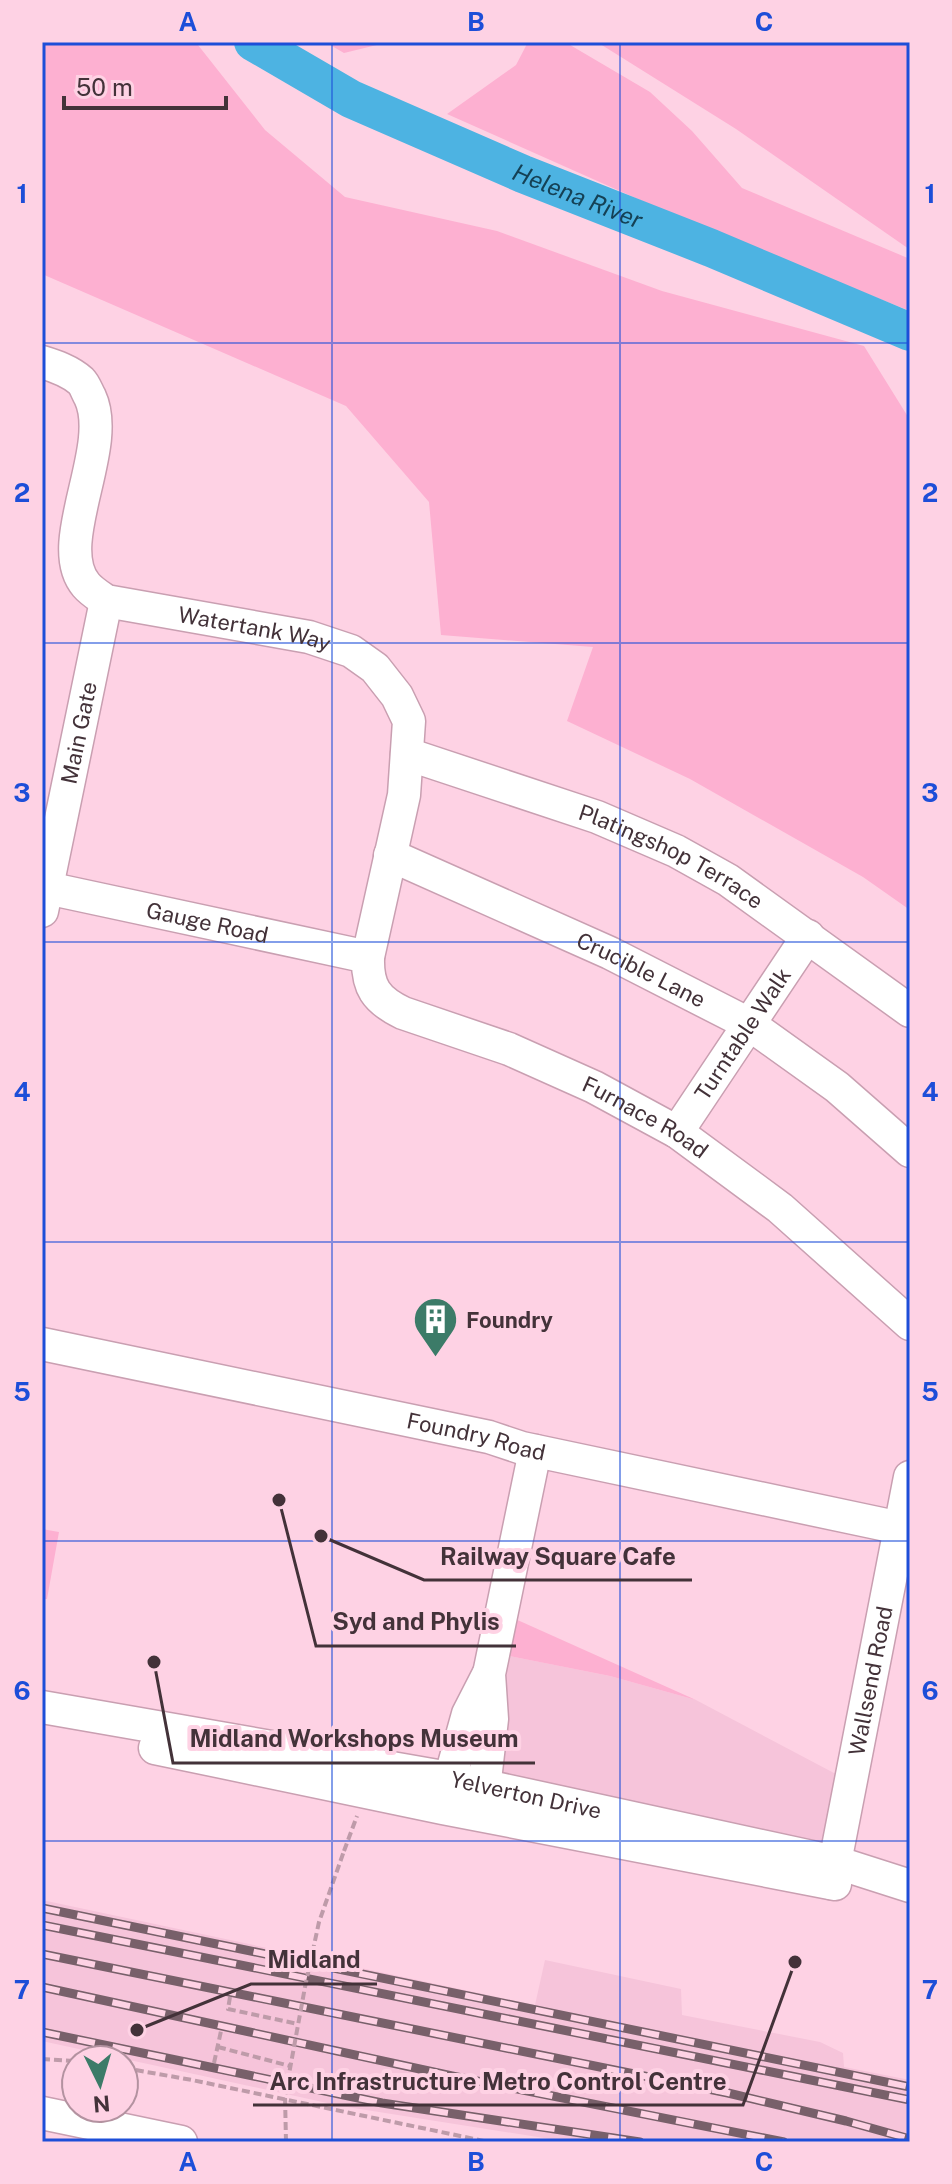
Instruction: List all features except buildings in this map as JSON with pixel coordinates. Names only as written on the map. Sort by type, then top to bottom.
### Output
[{"type":"street","points":[[42,362],[63,369],[83,382],[94,404],[97,430],[76,540],[76,564],[85,585],[106,601]]},
{"type":"street","name":"Watertank Way","points":[[106,601],[309,637],[351,651],[375,668],[397,696],[409,721],[404,795],[368,957]]},
{"type":"street","name":"Main Gate","points":[[44,900],[54,790],[106,601]]},
{"type":"street","name":"Platingshop Terrace","points":[[407,754],[584,813],[676,851],[728,880],[910,1011]]},
{"type":"street","name":"Crucible Lane","points":[[390,855],[610,953],[749,1024],[837,1087],[910,1151]]},
{"type":"street","name":"Gauge Road","points":[[44,900],[368,957]]},
{"type":"street","name":"Turntable Walk","points":[[677,1132],[808,936]]},
{"type":"street","name":"Furnace Road","points":[[368,957],[371,985],[389,1006],[509,1049],[594,1087],[677,1132],[780,1208],[910,1324]]},
{"type":"street","name":"Foundry Road","points":[[42,1344],[489,1437],[535,1451],[905,1529]]},
{"type":"street","points":[[483,1801],[492,1719],[489,1674],[535,1451]]},
{"type":"street","name":"Wallsend Road","points":[[833,1873],[905,1529],[910,1477]]},
{"type":"street","points":[[446,1793],[468,1714],[489,1674]]},
{"type":"street","name":"Yelverton Drive","points":[[42,1707],[483,1801],[910,1887]]},
{"type":"street","name":"Yelverton Drive","points":[[42,1724],[366,1792],[446,1793]]},
{"type":"street","points":[[42,2113],[181,2142]]},
{"type":"path","points":[[286,2142],[285,2096],[319,1922],[366,1792]]},
{"type":"path","points":[[230,1997],[228,2009],[298,2024]]},
{"type":"path","points":[[214,2063],[221,2031]]},
{"type":"path","points":[[218,2047],[290,2066]]},
{"type":"path","points":[[140,2071],[489,2142]]},
{"type":"shaded area","points":[[42,42],[180,42],[198,45],[265,130],[345,197],[497,231],[662,291],[864,346],[910,420],[910,910],[863,877],[690,779],[567,721],[593,647],[441,635],[429,502],[346,406],[42,274]]},
{"type":"shaded area","points":[[325,42],[389,42],[344,53]]},
{"type":"shaded area","points":[[528,42],[565,42],[650,92],[692,131],[742,188],[910,259],[910,311],[703,228],[447,114],[516,65]]},
{"type":"shaded area","points":[[597,42],[910,42],[910,248],[736,129]]},
{"type":"shaded area","points":[[42,1529],[59,1532],[47,1599],[42,1599]]},
{"type":"shaded area","points":[[502,1613],[696,1700],[610,1676],[494,1653]]},
{"type":"shaded area","points":[[494,1653],[610,1676],[696,1700],[851,1782],[835,1862],[484,1786]]},
{"type":"shaded area","points":[[42,1900],[535,2005],[545,1960],[681,1989],[682,2015],[820,2042],[843,2053],[844,2067],[910,2080],[910,2142],[569,2142],[341,2106],[140,2062],[140,2044],[60,2045],[42,2041]]},
{"type":"waterway","name":"Helena River","points":[[253,42],[351,99],[523,174],[711,248],[910,332]]},
{"type":"railway","points":[[42,1908],[910,2087]]},
{"type":"railway","points":[[42,1925],[910,2100]]},
{"type":"railway","points":[[42,1954],[728,2093],[910,2139]]},
{"type":"railway","points":[[42,1987],[452,2076],[784,2142]]},
{"type":"railway","points":[[42,2032],[382,2103],[640,2142]]},
{"type":"place","name":"Foundry","points":[[435,1359]]},
{"type":"place","name":"Syd and Phylis","points":[[279,1500]]},
{"type":"place","name":"Railway Square Cafe","points":[[321,1536]]},
{"type":"place","name":"Midland Workshops Museum","points":[[154,1662]]},
{"type":"place","name":"Arc Infrastructure Metro Control Centre","points":[[795,1962]]},
{"type":"place","name":"Midland","points":[[137,2030]]}]
